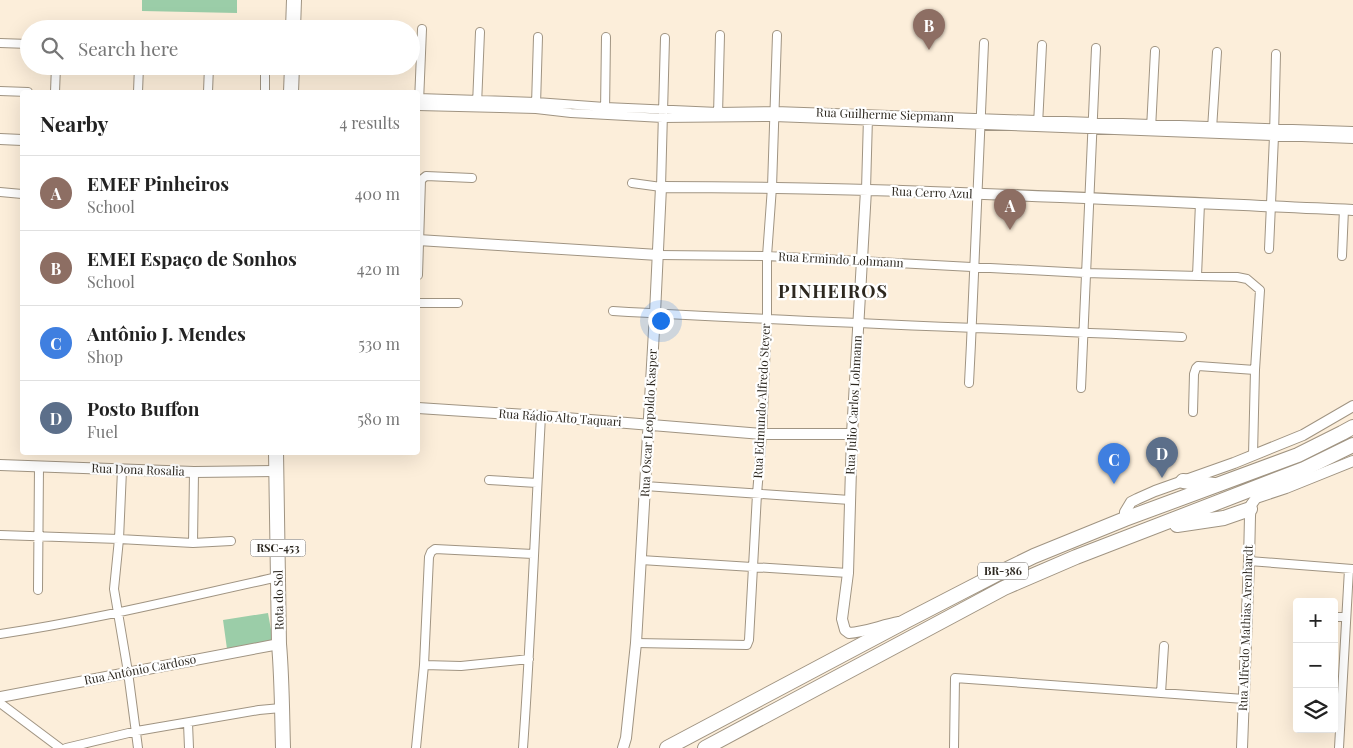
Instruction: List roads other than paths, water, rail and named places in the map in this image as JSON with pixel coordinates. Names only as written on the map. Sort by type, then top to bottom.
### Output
[{"type":"highway","points":[[293,20],[294,0]]},
{"type":"highway","points":[[291,90],[292,75]]},
{"type":"highway","name":"BR-386","points":[[667,748],[908,620],[1034,556],[1125,519],[1298,455],[1353,427]]},
{"type":"highway","name":"BR-386","points":[[705,748],[1004,588],[1076,557],[1304,469],[1353,445]]},
{"type":"highway","name":"Rota do Sol","points":[[276,455],[279,644],[282,673],[282,748]]},
{"type":"highway","points":[[1183,481],[1217,485]]},
{"type":"highway","points":[[1146,530],[1216,519],[1250,509]]},
{"type":"street","points":[[420,66],[422,29]]},
{"type":"street","points":[[477,104],[480,32]]},
{"type":"street","points":[[718,115],[720,34]]},
{"type":"street","name":"Rua Edmundo Alfredo Steyer","points":[[636,644],[747,645],[749,640],[762,434],[767,320],[767,256],[772,187],[777,36]]},
{"type":"street","points":[[536,106],[538,37]]},
{"type":"street","points":[[605,111],[606,37]]},
{"type":"street","name":"Rua Oscar Leopoldo Kasper","points":[[623,748],[626,738],[636,644],[641,560],[658,255],[665,38]]},
{"type":"street","points":[[0,43],[20,44]]},
{"type":"street","points":[[969,383],[984,43]]},
{"type":"street","points":[[1038,124],[1042,45]]},
{"type":"street","points":[[1081,388],[1096,48]]},
{"type":"street","points":[[1151,128],[1156,51]]},
{"type":"street","points":[[1212,130],[1217,52]]},
{"type":"street","points":[[1269,249],[1276,54]]},
{"type":"street","points":[[55,90],[56,75]]},
{"type":"street","points":[[138,90],[139,75]]},
{"type":"street","points":[[208,90],[209,75]]},
{"type":"street","points":[[264,75],[265,90]]},
{"type":"street","points":[[419,75],[419,90]]},
{"type":"street","points":[[0,92],[20,92]]},
{"type":"street","name":"Rua Guilherme Siepmann","points":[[420,102],[536,106],[572,104],[605,111]]},
{"type":"street","points":[[571,113],[572,104]]},
{"type":"street","name":"Rua Guilherme Siepmann","points":[[536,106],[571,113],[605,111],[718,115],[775,114],[1274,132],[1353,131]]},
{"type":"street","name":"Rua Julio Carlos Lohmann","points":[[868,117],[866,190],[852,434],[848,573],[842,619],[845,630],[849,633],[908,620]]},
{"type":"street","name":"Rua Guilherme Siepmann","points":[[1274,132],[1353,139]]},
{"type":"street","points":[[0,139],[20,140]]},
{"type":"street","points":[[420,210],[422,180],[426,176],[472,178]]},
{"type":"street","name":"Rua Cerro Azul","points":[[632,184],[661,187],[772,187],[978,194],[1349,210]]},
{"type":"street","points":[[0,192],[20,194]]},
{"type":"street","points":[[1197,276],[1200,203]]},
{"type":"street","points":[[1342,256],[1349,210]]},
{"type":"street","name":"Rua Ermindo Lohmann","points":[[420,240],[658,255],[767,256],[1085,273],[1237,277],[1247,279],[1260,290],[1255,370]]},
{"type":"street","points":[[420,303],[458,304]]},
{"type":"street","points":[[613,311],[767,320],[1182,337]]},
{"type":"street","points":[[1192,412],[1196,368],[1201,366],[1255,370],[1253,455]]},
{"type":"street","points":[[1125,519],[1128,507],[1137,498],[1303,435],[1353,406]]},
{"type":"street","name":"Rua Rádio Alto Taquari","points":[[420,408],[762,434],[852,434]]},
{"type":"street","points":[[523,748],[541,416]]},
{"type":"street","points":[[1250,509],[1256,498],[1353,463]]},
{"type":"street","name":"Rua Dona Rosalia","points":[[0,465],[194,472],[276,471]]},
{"type":"street","points":[[38,590],[39,466]]},
{"type":"street","points":[[122,470],[119,539],[114,589],[138,748]]},
{"type":"street","points":[[193,543],[194,472]]},
{"type":"street","points":[[489,480],[537,483]]},
{"type":"street","points":[[645,486],[850,500]]},
{"type":"street","name":"Rua Alfredo Mathias Arenhardt","points":[[1242,748],[1250,509]]},
{"type":"street","points":[[1232,515],[1249,525]]},
{"type":"street","points":[[0,535],[193,543],[231,541]]},
{"type":"street","points":[[416,748],[424,665],[431,552],[435,549],[533,554]]},
{"type":"street","points":[[641,560],[848,573]]},
{"type":"street","points":[[1249,561],[1351,569],[1338,716],[1339,748]]},
{"type":"street","points":[[0,634],[118,612],[278,577]]},
{"type":"street","points":[[1338,617],[1346,617]]},
{"type":"street","name":"Rua Antônio Cardoso","points":[[0,697],[279,644]]},
{"type":"street","points":[[1161,693],[1164,646]]},
{"type":"street","points":[[424,665],[461,666],[529,659]]},
{"type":"street","points":[[1338,668],[1343,669]]},
{"type":"street","points":[[954,748],[955,678],[1244,699]]},
{"type":"street","points":[[0,703],[60,748]]},
{"type":"street","points":[[66,748],[136,731],[281,708]]},
{"type":"street","points":[[188,722],[189,748]]},
{"type":"place","name":"EMEI Espaço de Sonhos","points":[[929,50]]},
{"type":"place","name":"EMEF Pinheiros","points":[[1010,230]]},
{"type":"place","name":"Posto Buffon","points":[[1162,478]]},
{"type":"place","name":"Antônio J. Mendes","points":[[1114,484]]},
{"type":"district","name":"PINHEIROS","points":[[833,292]]}]
